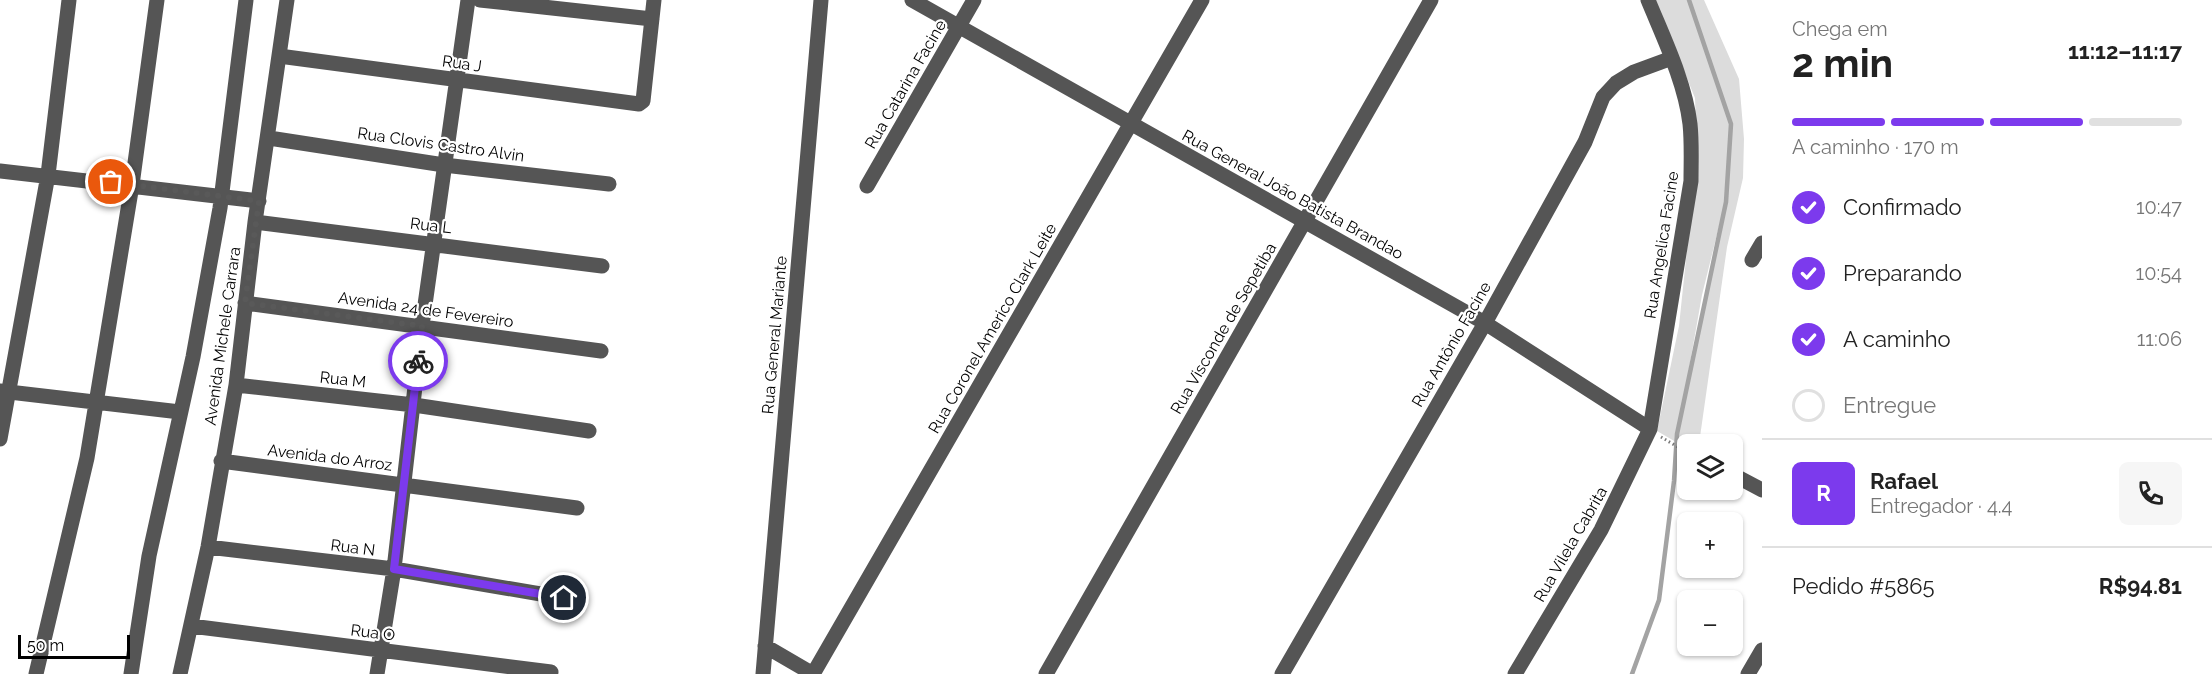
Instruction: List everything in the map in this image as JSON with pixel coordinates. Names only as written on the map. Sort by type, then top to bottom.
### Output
[{"type":"street","points":[[0,439],[4,391],[48,175],[69,0]]},
{"type":"street","points":[[36,674],[87,458],[132,185],[157,0]]},
{"type":"street","points":[[130,674],[149,556],[175,447],[180,412],[205,298],[246,0]]},
{"type":"street","name":"Avenida Michele Carrara","points":[[180,674],[208,548],[221,461],[236,385],[255,222],[269,138],[287,0]]},
{"type":"street","points":[[377,674],[394,569],[422,326],[468,0]]},
{"type":"street","points":[[480,0],[652,19],[654,0]]},
{"type":"street","name":"Rua General Mariante","points":[[763,674],[821,0]]},
{"type":"street","name":"Rua General João Batista Brandao","points":[[912,0],[1131,125],[1305,219],[1485,323],[1655,433]]},
{"type":"street","name":"Rua Catarina Facine","points":[[867,186],[974,0]]},
{"type":"street","name":"Rua Coronel Americo Clark Leite","points":[[813,674],[1202,0]]},
{"type":"street","name":"Rua Visconde de Sepetiba","points":[[1046,674],[1431,0]]},
{"type":"street","name":"Rua Angelica Facine","points":[[1648,0],[1672,58],[1690,122],[1691,181],[1655,433]]},
{"type":"street","name":"Rua J","points":[[279,56],[639,104],[643,101],[652,19]]},
{"type":"street","name":"Rua Antônio Facine","points":[[1282,674],[1485,323],[1585,142],[1603,97],[1616,83],[1634,72],[1672,58]]},
{"type":"street","name":"Rua Clovis Castro Alvin","points":[[269,138],[444,165],[609,184]]},
{"type":"street","points":[[0,171],[259,201]]},
{"type":"street","name":"Rua L","points":[[255,222],[435,243],[602,266]]},
{"type":"street","points":[[1752,260],[1762,243]]},
{"type":"street","name":"Avenida 24 de Fevereiro","points":[[245,303],[601,351]]},
{"type":"street","name":"Rua M","points":[[236,385],[414,405],[589,431]]},
{"type":"street","points":[[4,391],[180,412]]},
{"type":"street","name":"Rua Vilela Cabrita","points":[[1515,674],[1601,530],[1655,433]]},
{"type":"street","name":"Avenida do Arroz","points":[[221,461],[577,508]]},
{"type":"street","points":[[1743,480],[1762,490]]},
{"type":"street","name":"Rua N","points":[[208,548],[394,569],[564,598]]},
{"type":"street","name":"Rua O","points":[[191,626],[380,652],[551,672]]},
{"type":"street","points":[[765,646],[813,674]]},
{"type":"street","points":[[1748,674],[1762,650]]},
{"type":"path","points":[[1655,433],[1677,446]]},
{"type":"shaded area","points":[[1655,0],[1688,0],[1730,124],[1725,202],[1702,295],[1676,442],[1657,431],[1679,326],[1697,154],[1695,98]]},
{"type":"shaded area","points":[[1689,0],[1704,0],[1739,79],[1744,139],[1743,178],[1727,247],[1700,434],[1678,434],[1726,202],[1731,124]]},
{"type":"waterway","points":[[1632,674],[1659,600],[1674,481],[1677,434],[1726,202],[1731,124],[1689,0]]},
{"type":"way so far","points":[[111,182],[259,201],[245,303],[422,326],[418,361]]},
{"type":"route","points":[[418,361],[394,569],[564,598]]}]
